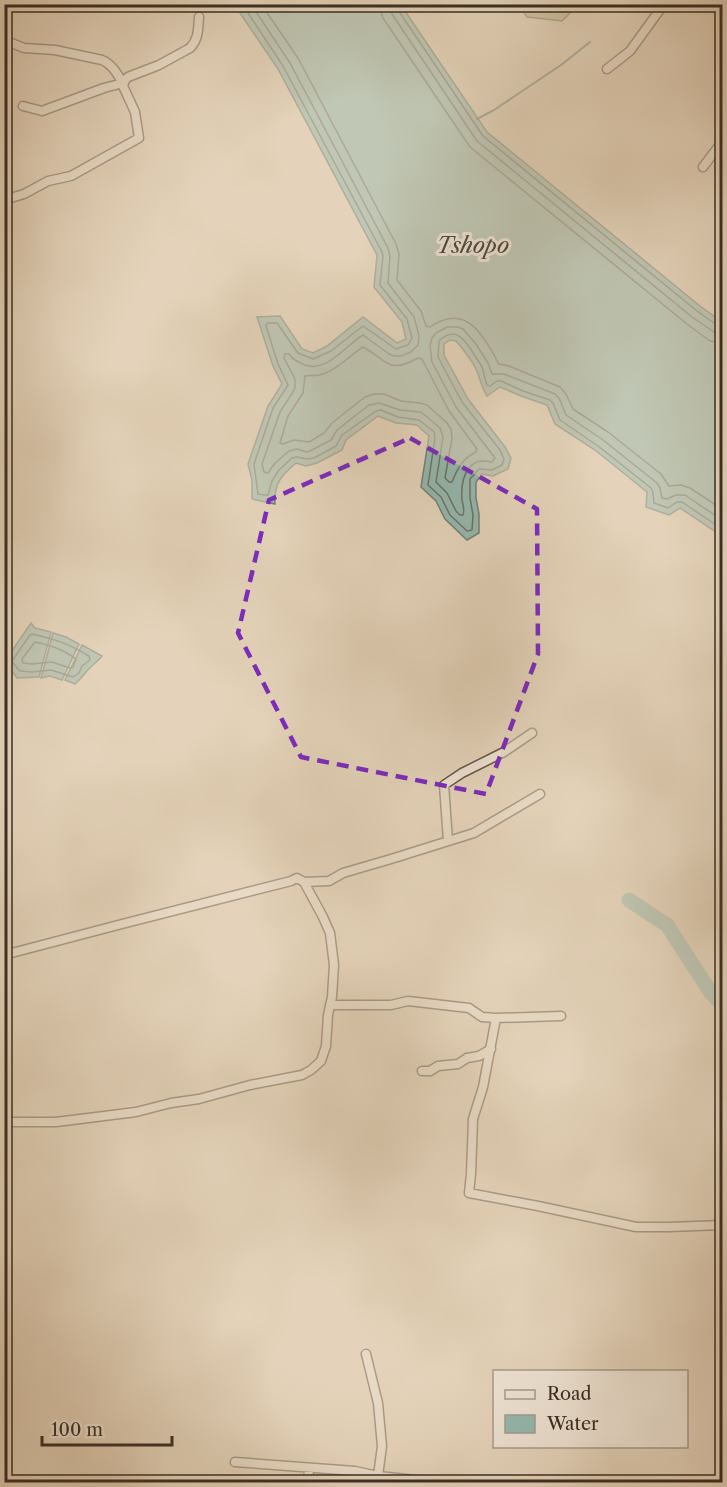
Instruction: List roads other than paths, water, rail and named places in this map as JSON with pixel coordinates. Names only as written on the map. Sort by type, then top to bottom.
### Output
[{"type":"street","points":[[607,69],[636,45],[664,4]]},
{"type":"street","points":[[23,106],[42,111],[123,83],[128,77],[159,65],[194,44],[198,33],[199,17]]},
{"type":"street","points":[[4,40],[24,48],[55,50],[107,62],[123,83],[135,112],[139,138],[71,176],[48,181],[24,194],[4,200]]},
{"type":"street","points":[[703,167],[723,142]]},
{"type":"street","points":[[448,841],[444,786],[462,773],[504,752],[532,733]]},
{"type":"street","points":[[304,882],[329,881],[343,873],[474,833],[540,794]]},
{"type":"street","points":[[4,955],[297,878],[304,882],[323,916],[330,933],[334,965],[326,1046],[321,1061],[302,1075],[136,1112],[56,1122],[4,1122]]},
{"type":"street","points":[[330,1005],[391,1005],[408,1001],[469,1008],[482,1017],[561,1016]]},
{"type":"street","points":[[496,1018],[483,1087],[473,1119],[469,1193],[636,1227],[723,1225]]},
{"type":"street","points":[[422,1071],[430,1071],[438,1066],[458,1064],[491,1049]]},
{"type":"street","points":[[366,1354],[378,1403],[381,1446],[379,1479]]},
{"type":"street","points":[[235,1462],[355,1471],[379,1479],[435,1482]]},
{"type":"street","points":[[308,1482],[309,1468]]},
{"type":"water","name":"Tshopo","points":[[235,5],[401,5],[487,132],[722,322],[722,536],[680,508],[669,515],[646,507],[647,492],[595,450],[555,424],[547,405],[500,387],[487,396],[472,362],[456,341],[450,340],[444,344],[444,355],[468,399],[511,458],[508,469],[493,476],[482,474],[476,482],[479,533],[467,540],[445,519],[436,501],[421,487],[429,436],[417,425],[396,423],[378,416],[346,440],[342,450],[317,463],[306,466],[296,463],[277,485],[275,504],[252,499],[252,480],[248,464],[268,406],[282,384],[273,366],[257,317],[280,316],[302,349],[313,353],[327,346],[363,317],[397,343],[406,339],[402,322],[374,287],[377,255],[278,69]]},
{"type":"water","points":[[31,623],[35,628],[51,632],[39,677],[17,678],[5,661]]},
{"type":"water","points":[[53,633],[79,644],[62,680],[50,676],[41,678]]},
{"type":"water","points":[[82,645],[102,656],[75,684],[65,680]]},
{"type":"waterway","points":[[477,119],[561,65],[590,42]]},
{"type":"waterway","points":[[629,900],[667,925],[711,993],[722,1004]]}]
